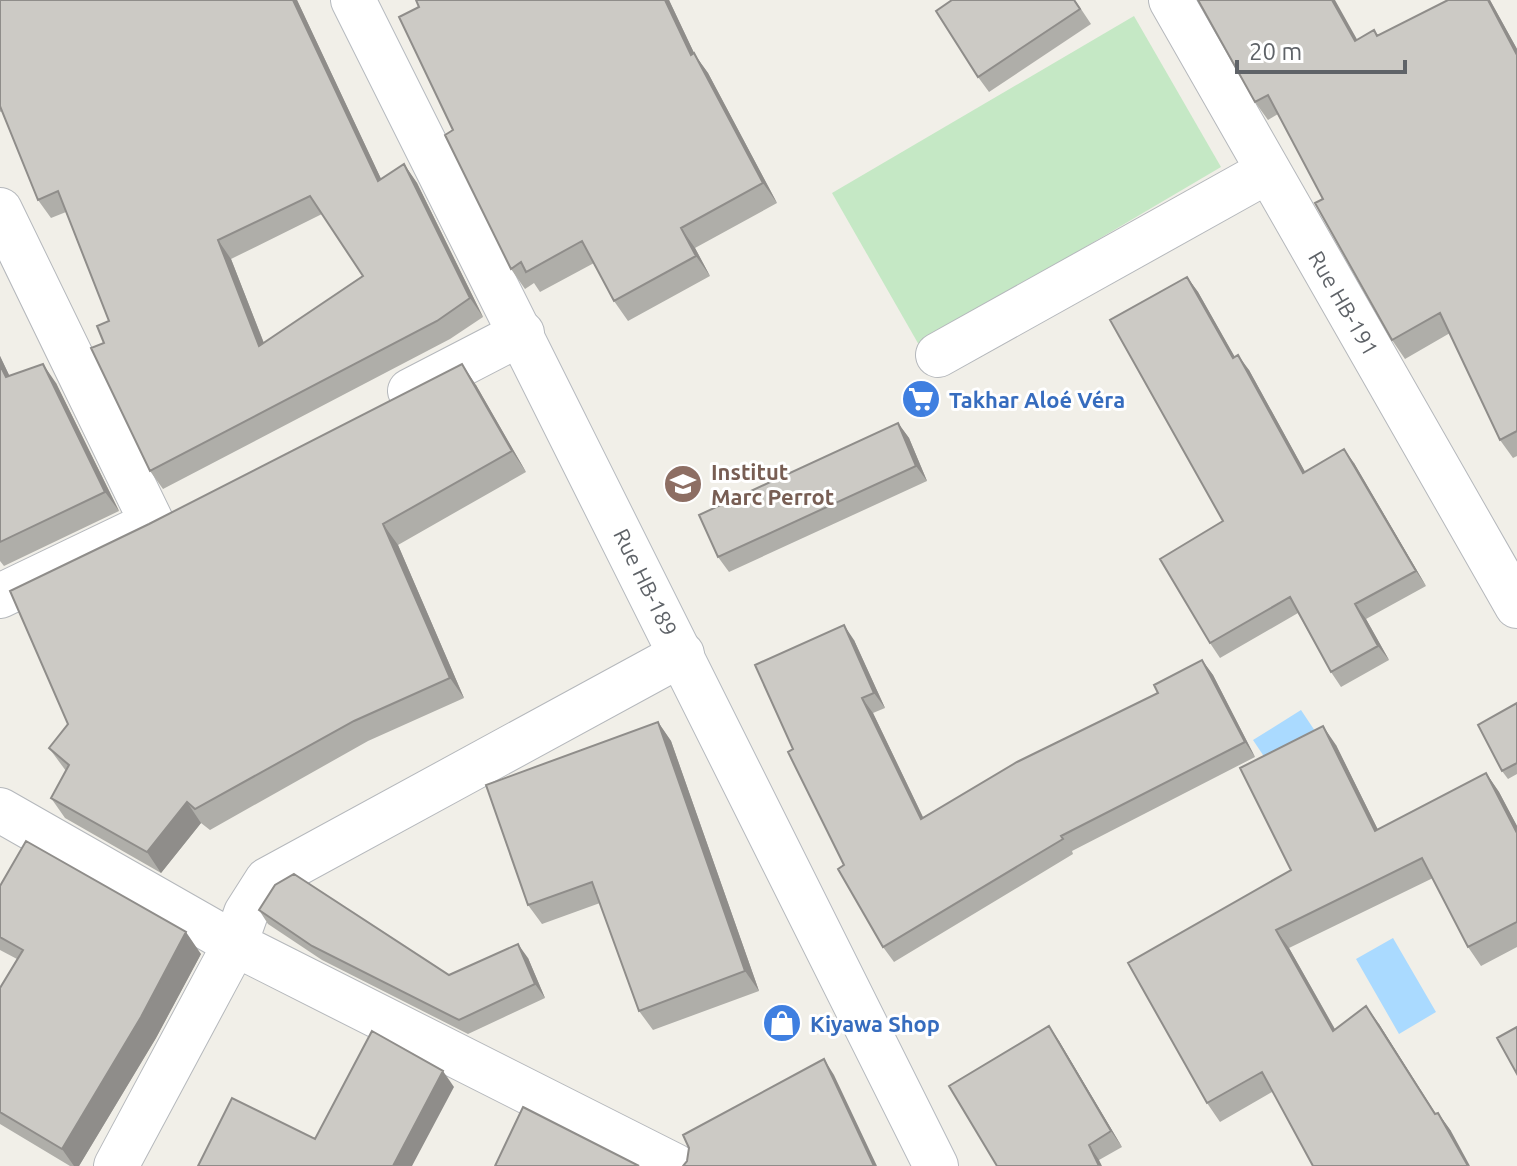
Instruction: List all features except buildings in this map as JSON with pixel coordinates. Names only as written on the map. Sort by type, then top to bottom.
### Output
[{"type":"street","name":"Rue HB-189","points":[[353,0],[936,1166]]},
{"type":"street","name":"Rue HB-191","points":[[1171,0],[1517,606]]},
{"type":"street","points":[[938,355],[1268,171]]},
{"type":"street","points":[[0,210],[166,516],[0,596]]},
{"type":"street","points":[[380,406],[522,333]]},
{"type":"street","points":[[116,1166],[235,944],[246,913],[267,880],[682,654]]},
{"type":"street","points":[[0,810],[235,944],[675,1166]]},
{"type":"green space","points":[[1134,16],[1221,167],[919,345],[832,193]]},
{"type":"water","points":[[1301,710],[1317,734],[1269,764],[1253,740]]},
{"type":"water","points":[[1393,938],[1436,1012],[1399,1034],[1356,959]]},
{"type":"place","name":"Takhar Aloé Véra","points":[[921,399]]},
{"type":"place","name":"Institut Marc Perrot","points":[[683,484]]},
{"type":"place","name":"Kiyawa Shop","points":[[782,1023]]}]
